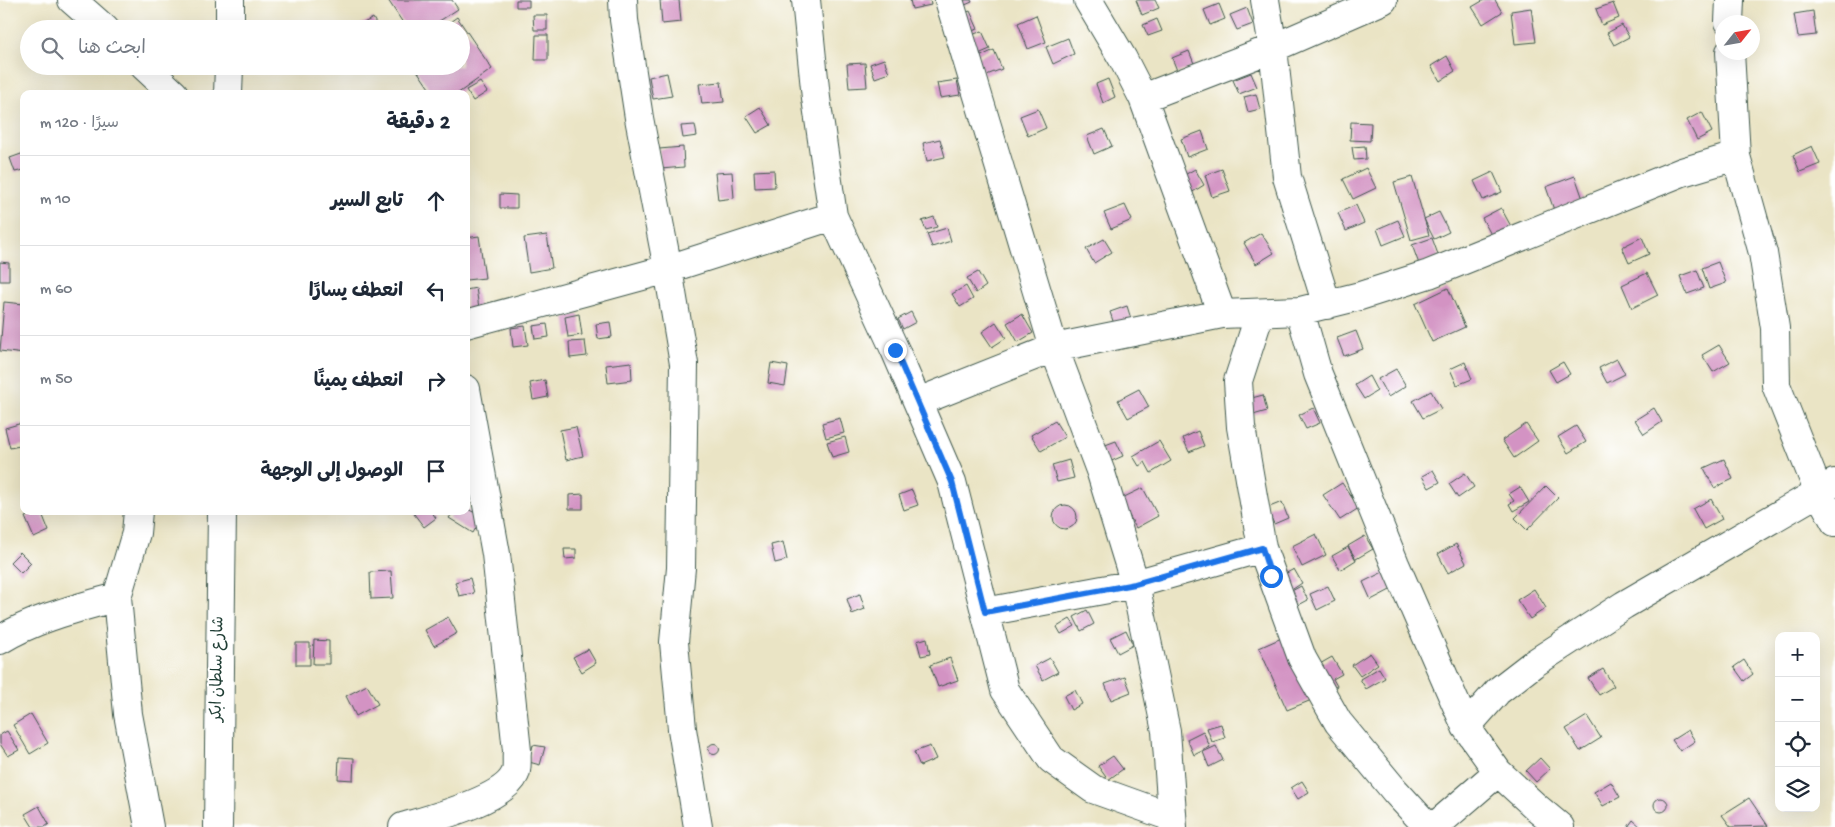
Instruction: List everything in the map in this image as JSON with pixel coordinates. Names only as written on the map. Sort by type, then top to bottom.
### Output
[{"type":"main road","points":[[72,0],[95,20]]},
{"type":"main road","points":[[230,0],[230,20]]},
{"type":"main road","points":[[623,0],[624,20],[639,118],[668,268],[684,364],[681,568],[674,642],[682,729],[698,827]]},
{"type":"main road","points":[[806,0],[816,98],[833,216],[918,402],[952,482],[1005,690],[1051,759],[1094,790],[1172,822],[1166,732],[1135,584],[1101,473],[1054,348],[949,0]]},
{"type":"main road","points":[[1088,0],[1123,59],[1143,98],[1222,314]]},
{"type":"main road","points":[[1265,0],[1273,48],[1287,177],[1327,304]]},
{"type":"main road","points":[[1143,98],[1273,48],[1383,0]]},
{"type":"main road","points":[[1729,15],[1730,0]]},
{"type":"main road","points":[[1730,60],[1736,156],[1763,253],[1775,328],[1776,385],[1827,487],[1835,522]]},
{"type":"main road","points":[[154,75],[170,90]]},
{"type":"main road","points":[[228,90],[229,75]]},
{"type":"main road","points":[[918,402],[1054,348],[1222,314],[1300,311],[1429,274],[1673,176],[1736,156]]},
{"type":"main road","points":[[470,323],[668,268],[833,216]]},
{"type":"main road","points":[[1300,311],[1318,374],[1395,564],[1466,727],[1498,772],[1560,827]]},
{"type":"main road","points":[[1260,313],[1238,381],[1241,427],[1262,548],[1302,658],[1338,722],[1428,827]]},
{"type":"main road","points":[[403,827],[489,798],[505,788],[515,774],[517,751],[496,554],[470,411]]},
{"type":"main road","points":[[1466,727],[1498,691],[1533,664],[1624,605],[1827,487]]},
{"type":"main road","points":[[138,515],[136,533],[117,597],[128,714],[149,827]]},
{"type":"main road","name":"شارع سلطان ابكر","points":[[218,827],[222,515]]},
{"type":"main road","points":[[985,612],[1135,584],[1262,548]]},
{"type":"main road","points":[[0,640],[11,633],[62,613],[117,597]]},
{"type":"main road","points":[[1434,827],[1498,772]]},
{"type":"building","points":[[388,0],[452,0],[458,9],[441,20],[401,20]]},
{"type":"building","points":[[516,0],[529,0],[529,7],[516,7]]},
{"type":"building","points":[[660,0],[679,0],[681,22],[662,24]]},
{"type":"building","points":[[910,0],[930,0],[931,5],[912,9]]},
{"type":"building","points":[[955,0],[971,0],[972,2],[958,8]]},
{"type":"building","points":[[1136,0],[1155,0],[1159,8],[1142,15]]},
{"type":"building","points":[[1484,0],[1495,0],[1502,12],[1483,24],[1472,7]]},
{"type":"building","points":[[1613,3],[1619,18],[1602,25],[1596,9]]},
{"type":"building","points":[[1219,4],[1225,19],[1210,25],[1204,10]]},
{"type":"building","points":[[1247,8],[1253,24],[1237,30],[1230,15]]},
{"type":"building","points":[[1531,8],[1536,42],[1515,44],[1511,11]]},
{"type":"building","points":[[970,11],[978,29],[965,33],[958,16]]},
{"type":"building","points":[[1813,11],[1816,35],[1798,37],[1794,14]]},
{"type":"building","points":[[533,15],[547,15],[547,30],[534,30]]},
{"type":"building","points":[[1036,15],[1046,42],[1028,49],[1018,23]]},
{"type":"building","points":[[1157,19],[1162,31],[1148,36],[1143,25]]},
{"type":"building","points":[[1622,25],[1629,37],[1614,45],[1607,33]]},
{"type":"building","points":[[982,31],[990,49],[974,56],[967,37]]},
{"type":"building","points":[[536,35],[548,35],[548,60],[535,60]]},
{"type":"building","points":[[470,36],[492,69],[463,90],[430,90],[420,75],[470,75]]},
{"type":"building","points":[[1068,38],[1074,54],[1053,64],[1046,47]]},
{"type":"building","points":[[994,50],[1002,69],[984,76],[977,58]]},
{"type":"building","points":[[1189,51],[1195,66],[1178,73],[1172,58]]},
{"type":"building","points":[[1447,56],[1455,71],[1440,81],[1431,66]]},
{"type":"building","points":[[884,59],[889,73],[875,78],[870,64]]},
{"type":"building","points":[[865,63],[867,87],[849,88],[847,64]]},
{"type":"building","points":[[667,73],[672,96],[653,99],[649,77]]},
{"type":"building","points":[[1251,73],[1257,87],[1239,94],[1233,80]]},
{"type":"building","points":[[1108,79],[1115,97],[1103,103],[1096,84]]},
{"type":"building","points":[[957,80],[960,95],[940,98],[937,83]]},
{"type":"building","points":[[480,82],[487,92],[473,101],[470,96],[470,90],[466,90]]},
{"type":"building","points":[[721,82],[724,102],[702,104],[699,84]]},
{"type":"building","points":[[1256,94],[1260,109],[1248,112],[1244,97]]},
{"type":"building","points":[[760,107],[771,125],[757,133],[746,116]]},
{"type":"building","points":[[1038,109],[1046,128],[1028,136],[1020,116]]},
{"type":"building","points":[[1702,112],[1712,132],[1697,140],[1687,120]]},
{"type":"building","points":[[1351,122],[1371,123],[1370,141],[1350,140]]},
{"type":"building","points":[[695,125],[697,136],[683,138],[681,126]]},
{"type":"building","points":[[1104,129],[1112,146],[1094,154],[1087,136]]},
{"type":"building","points":[[1202,131],[1208,149],[1187,157],[1181,139]]},
{"type":"building","points":[[940,139],[945,157],[927,161],[923,143]]},
{"type":"building","points":[[1365,146],[1366,159],[1354,160],[1352,147]]},
{"type":"building","points":[[1812,146],[1820,164],[1800,172],[1793,155]]},
{"type":"building","points":[[683,147],[684,167],[661,169],[659,149]]},
{"type":"building","points":[[20,154],[20,171],[15,172],[10,158]]},
{"type":"building","points":[[1366,168],[1376,188],[1353,199],[1343,179]]},
{"type":"building","points":[[1195,169],[1204,185],[1191,193],[1181,177]]},
{"type":"building","points":[[1222,169],[1230,191],[1212,197],[1205,175]]},
{"type":"building","points":[[774,170],[775,187],[755,188],[754,171]]},
{"type":"building","points":[[732,172],[734,198],[718,200],[715,173]]},
{"type":"building","points":[[1493,172],[1502,192],[1483,200],[1474,181]]},
{"type":"building","points":[[1575,176],[1583,199],[1554,210],[1546,187]]},
{"type":"building","points":[[1412,177],[1429,235],[1411,240],[1394,182]]},
{"type":"building","points":[[500,194],[517,195],[517,208],[500,208]]},
{"type":"building","points":[[1125,205],[1132,220],[1111,229],[1104,213]]},
{"type":"building","points":[[1356,205],[1364,223],[1346,231],[1338,213]]},
{"type":"building","points":[[1501,208],[1513,230],[1494,240],[1482,218]]},
{"type":"building","points":[[1439,212],[1449,232],[1434,239],[1424,219]]},
{"type":"building","points":[[934,217],[937,227],[926,230],[922,221]]},
{"type":"building","points":[[1398,220],[1405,236],[1383,245],[1377,229]]},
{"type":"building","points":[[947,228],[951,241],[932,247],[927,234]]},
{"type":"building","points":[[1261,233],[1274,253],[1256,264],[1244,243]]},
{"type":"building","points":[[547,235],[552,268],[529,272],[524,238]]},
{"type":"building","points":[[479,236],[485,278],[470,280],[470,237]]},
{"type":"building","points":[[1642,237],[1649,254],[1629,263],[1622,247]]},
{"type":"building","points":[[1432,238],[1439,257],[1419,264],[1412,245]]},
{"type":"building","points":[[1104,239],[1112,252],[1094,263],[1086,249]]},
{"type":"building","points":[[0,262],[9,263],[9,281],[0,281]]},
{"type":"building","points":[[1718,262],[1726,283],[1709,289],[1702,268]]},
{"type":"building","points":[[1697,270],[1704,288],[1687,294],[1680,276]]},
{"type":"building","points":[[978,272],[986,286],[976,293],[967,278]]},
{"type":"building","points":[[1647,273],[1658,295],[1632,308],[1622,285]]},
{"type":"building","points":[[966,286],[973,299],[960,307],[952,294]]},
{"type":"building","points":[[476,288],[479,308],[470,309],[470,289]]},
{"type":"building","points":[[1448,288],[1465,327],[1432,342],[1415,304]]},
{"type":"building","points":[[4,302],[20,304],[20,354],[0,351]]},
{"type":"building","points":[[1127,306],[1132,322],[1115,327],[1110,312]]},
{"type":"building","points":[[911,312],[916,322],[903,329],[898,319]]},
{"type":"building","points":[[579,314],[582,335],[568,337],[565,317]]},
{"type":"building","points":[[1022,314],[1033,333],[1018,342],[1007,323]]},
{"type":"building","points":[[610,322],[612,337],[598,339],[596,324]]},
{"type":"building","points":[[996,322],[1006,338],[992,347],[982,332]]},
{"type":"building","points":[[547,324],[549,337],[535,339],[533,326]]},
{"type":"building","points":[[525,326],[528,345],[513,347],[511,328]]},
{"type":"building","points":[[1356,331],[1363,349],[1344,356],[1337,338]]},
{"type":"building","points":[[585,341],[587,356],[570,358],[569,342]]},
{"type":"building","points":[[1719,345],[1730,362],[1713,372],[1702,355]]},
{"type":"building","points":[[1617,359],[1625,374],[1607,383],[1599,368]]},
{"type":"building","points":[[631,362],[632,380],[608,383],[606,365]]},
{"type":"building","points":[[1465,362],[1472,379],[1457,385],[1450,369]]},
{"type":"building","points":[[1563,362],[1570,374],[1556,382],[1549,370]]},
{"type":"building","points":[[771,363],[788,366],[785,386],[768,383]]},
{"type":"building","points":[[1396,369],[1406,386],[1388,397],[1378,379]]},
{"type":"building","points":[[1369,376],[1377,391],[1364,399],[1355,385]]},
{"type":"building","points":[[545,380],[548,397],[533,400],[530,383]]},
{"type":"building","points":[[1139,389],[1149,407],[1128,418],[1118,400]]},
{"type":"building","points":[[1431,391],[1441,409],[1423,418],[1413,401]]},
{"type":"building","points":[[1263,395],[1267,411],[1253,415],[1248,399]]},
{"type":"building","points":[[1313,408],[1320,423],[1306,429],[1299,415]]},
{"type":"building","points":[[1654,408],[1662,422],[1644,434],[1635,420]]},
{"type":"building","points":[[840,418],[844,433],[826,438],[822,423]]},
{"type":"building","points":[[1055,421],[1065,437],[1041,451],[1031,435]]},
{"type":"building","points":[[20,424],[20,446],[10,448],[5,428]]},
{"type":"building","points":[[1526,424],[1538,441],[1514,458],[1502,440]]},
{"type":"building","points":[[1576,426],[1586,442],[1568,453],[1558,437]]},
{"type":"building","points":[[576,427],[583,456],[566,460],[560,430]]},
{"type":"building","points":[[1198,431],[1204,446],[1189,452],[1183,438]]},
{"type":"building","points":[[845,437],[849,452],[832,457],[827,442]]},
{"type":"building","points":[[1116,441],[1123,456],[1107,463],[1100,447]]},
{"type":"building","points":[[1159,441],[1171,461],[1151,473],[1145,462],[1139,466],[1133,456]]},
{"type":"building","points":[[1724,459],[1733,479],[1714,488],[1704,468]]},
{"type":"building","points":[[1069,460],[1074,478],[1057,482],[1052,465]]},
{"type":"building","points":[[1433,470],[1440,482],[1429,488],[1422,476]]},
{"type":"building","points":[[1465,473],[1474,487],[1458,498],[1449,484]]},
{"type":"building","points":[[1342,483],[1359,508],[1340,520],[1323,495]]},
{"type":"building","points":[[1546,486],[1558,498],[1527,530],[1515,518]]},
{"type":"building","points":[[1520,487],[1529,502],[1513,511],[1509,504],[1514,501],[1509,494]]},
{"type":"building","points":[[1143,488],[1158,516],[1136,528],[1120,499]]},
{"type":"building","points":[[912,490],[918,505],[904,510],[899,495]]},
{"type":"building","points":[[583,494],[583,509],[569,509],[569,495]]},
{"type":"building","points":[[1711,499],[1722,519],[1704,529],[1693,509]]},
{"type":"building","points":[[1282,502],[1288,518],[1274,524],[1267,508]]},
{"type":"building","points":[[1065,505],[1074,508],[1077,517],[1074,526],[1065,529],[1056,526],[1053,517],[1056,508]]},
{"type":"building","points":[[470,510],[482,517],[473,533],[449,518],[451,515],[470,515]]},
{"type":"building","points":[[43,515],[49,531],[34,538],[25,517]]},
{"type":"building","points":[[415,515],[434,515],[436,518],[424,527]]},
{"type":"building","points":[[1316,534],[1326,555],[1302,567],[1292,546]]},
{"type":"building","points":[[1365,536],[1373,549],[1356,559],[1348,546]]},
{"type":"building","points":[[783,542],[787,560],[775,563],[771,545]]},
{"type":"building","points":[[1456,544],[1466,563],[1448,573],[1438,554]]},
{"type":"building","points":[[1348,547],[1356,560],[1340,570],[1332,556]]},
{"type":"building","points":[[564,549],[576,549],[576,558],[565,559]]},
{"type":"building","points":[[20,552],[31,563],[21,573],[10,562]]},
{"type":"building","points":[[1294,569],[1302,583],[1290,591],[1281,576]]},
{"type":"building","points":[[391,571],[393,598],[371,599],[370,572]]},
{"type":"building","points":[[1383,572],[1392,589],[1371,600],[1363,582]]},
{"type":"building","points":[[470,578],[474,593],[459,596],[455,582]]},
{"type":"building","points":[[1301,586],[1308,600],[1295,607],[1288,593]]},
{"type":"building","points":[[1328,586],[1335,601],[1317,610],[1310,594]]},
{"type":"building","points":[[1534,589],[1546,608],[1530,619],[1517,600]]},
{"type":"building","points":[[860,594],[865,609],[852,614],[847,599]]},
{"type":"building","points":[[1087,610],[1094,624],[1081,631],[1074,617]]},
{"type":"building","points":[[448,617],[457,633],[434,646],[425,630]]},
{"type":"building","points":[[1070,619],[1075,626],[1061,634],[1057,627]]},
{"type":"building","points":[[1126,630],[1133,645],[1118,653],[1110,638]]},
{"type":"building","points":[[1286,636],[1314,699],[1287,710],[1259,648]]},
{"type":"building","points":[[927,638],[930,654],[921,656],[917,641]]},
{"type":"building","points":[[314,640],[329,641],[329,664],[313,664]]},
{"type":"building","points":[[296,643],[310,643],[310,665],[296,665]]},
{"type":"building","points":[[588,649],[596,663],[582,672],[573,657]]},
{"type":"building","points":[[1370,653],[1378,664],[1360,676],[1352,665]]},
{"type":"building","points":[[1332,657],[1342,674],[1333,679],[1337,686],[1325,693],[1311,669]]},
{"type":"building","points":[[950,658],[958,680],[938,687],[930,665]]},
{"type":"building","points":[[1050,658],[1058,672],[1043,680],[1035,666]]},
{"type":"building","points":[[1744,660],[1753,674],[1744,681],[1734,667]]},
{"type":"building","points":[[1379,668],[1385,678],[1366,689],[1360,679]]},
{"type":"building","points":[[1603,669],[1614,686],[1599,695],[1588,678]]},
{"type":"building","points":[[1125,677],[1131,692],[1111,700],[1105,684]]},
{"type":"building","points":[[367,685],[378,704],[356,716],[346,696]]},
{"type":"building","points":[[1075,690],[1082,704],[1071,710],[1064,696]]},
{"type":"building","points":[[31,714],[48,743],[30,754],[13,725]]},
{"type":"building","points":[[1587,716],[1601,738],[1580,751],[1566,729]]},
{"type":"building","points":[[1221,724],[1225,738],[1212,742],[1207,728]]},
{"type":"building","points":[[1688,730],[1695,741],[1680,751],[1672,740]]},
{"type":"building","points":[[7,731],[19,750],[8,756],[0,744],[0,735]]},
{"type":"building","points":[[1203,731],[1210,747],[1194,755],[1187,739]]},
{"type":"building","points":[[714,743],[720,749],[714,755],[708,749]]},
{"type":"building","points":[[533,745],[545,747],[540,765],[529,762]]},
{"type":"building","points":[[930,746],[936,759],[920,766],[914,752]]},
{"type":"building","points":[[1216,746],[1223,760],[1209,767],[1203,752]]},
{"type":"building","points":[[1113,756],[1123,769],[1108,780],[1098,766]]},
{"type":"building","points":[[339,757],[354,758],[353,780],[338,779]]},
{"type":"building","points":[[1540,758],[1550,769],[1536,782],[1526,771]]},
{"type":"building","points":[[1302,781],[1309,792],[1298,799],[1291,788]]},
{"type":"building","points":[[1611,782],[1620,797],[1603,806],[1594,792]]},
{"type":"building","points":[[1661,798],[1666,800],[1668,805],[1666,810],[1661,812],[1656,810],[1654,805],[1656,800]]},
{"type":"building","points":[[1749,798],[1768,826],[1731,827],[1722,815]]},
{"type":"building","points":[[39,806],[49,824],[45,827],[33,827],[25,814]]},
{"type":"building","points":[[1633,820],[1641,827],[1628,827]]},
{"type":"route","points":[[895,350],[952,482],[985,612],[1135,584],[1262,548],[1271,576]]}]
